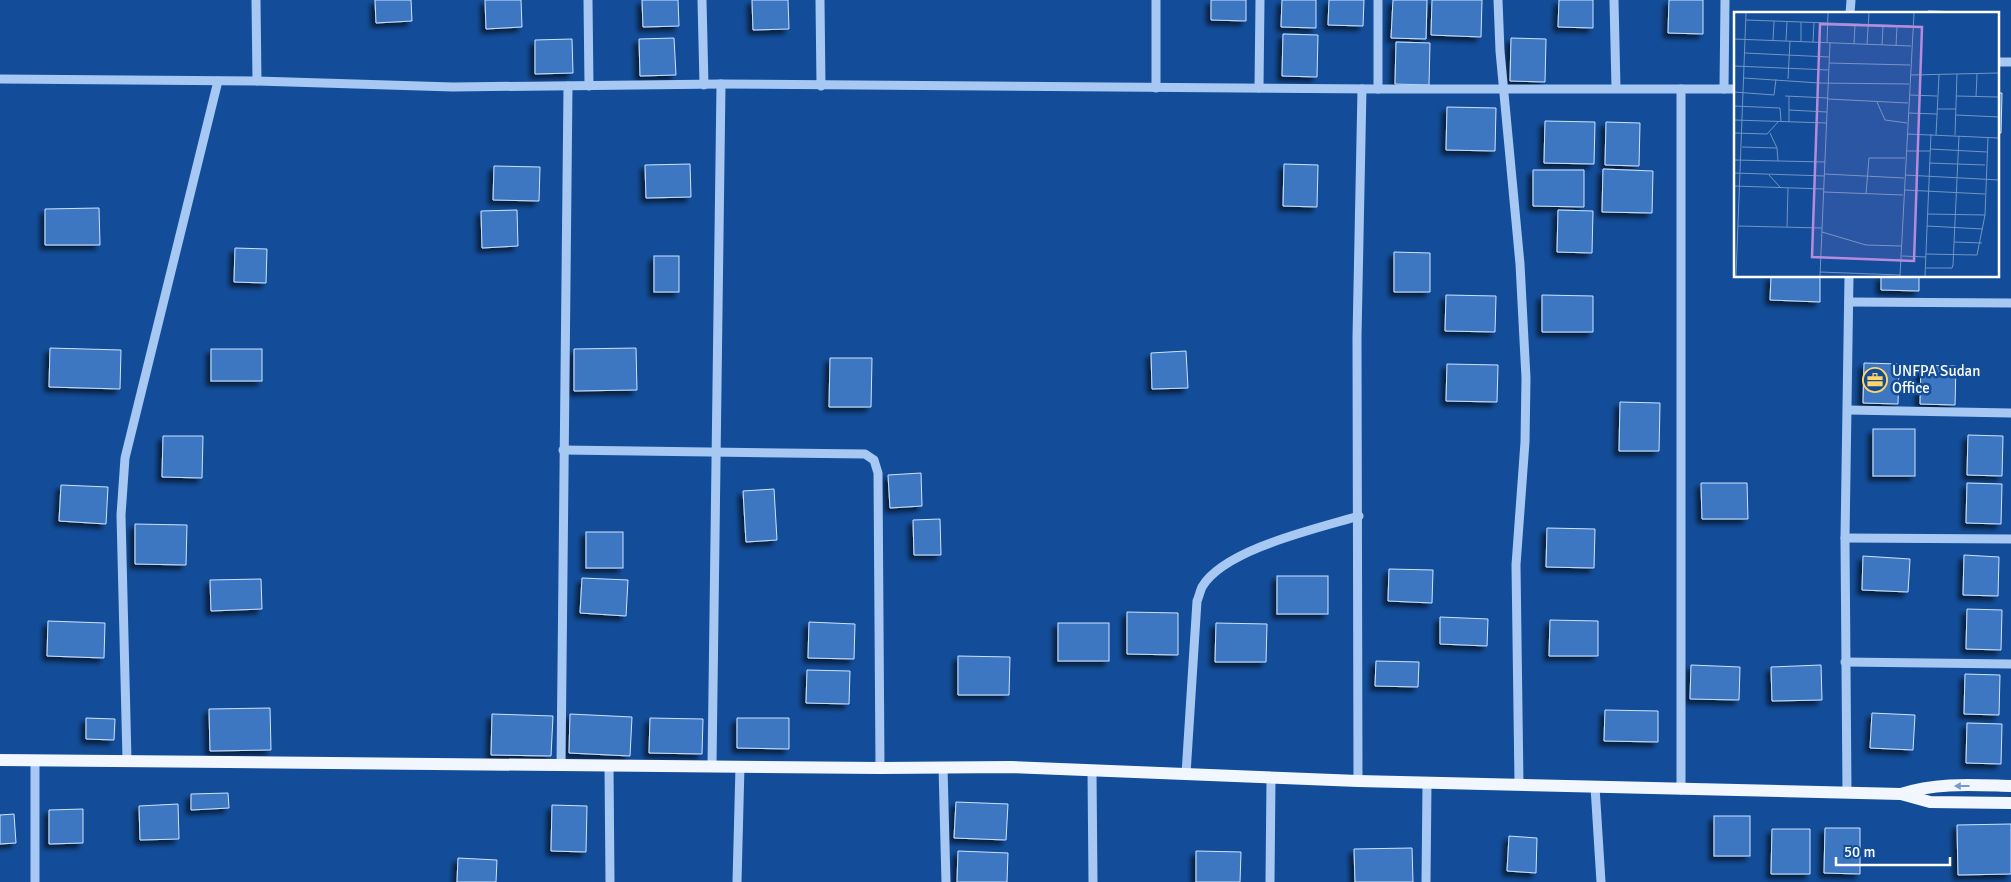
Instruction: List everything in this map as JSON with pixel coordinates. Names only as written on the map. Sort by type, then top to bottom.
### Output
[{"type":"main road","points":[[0,760],[880,768],[1011,767],[1358,781],[1902,794],[1930,802],[2011,803]]},
{"type":"main road","points":[[1902,794],[1922,787],[2011,786]]},
{"type":"street","points":[[256,0],[257,81]]},
{"type":"street","points":[[588,0],[589,86]]},
{"type":"street","points":[[702,0],[704,85]]},
{"type":"street","points":[[820,0],[821,86]]},
{"type":"street","points":[[1156,0],[1156,88]]},
{"type":"street","points":[[1258,88],[1260,0]]},
{"type":"street","points":[[1378,0],[1378,89]]},
{"type":"street","points":[[1498,0],[1503,89],[1520,264],[1526,378],[1525,442],[1516,565],[1519,784]]},
{"type":"street","points":[[1614,0],[1616,88]]},
{"type":"street","points":[[1724,89],[1726,0]]},
{"type":"street","points":[[1998,62],[2011,62]]},
{"type":"street","points":[[0,79],[257,81],[453,87],[721,84],[1156,88],[1734,89]]},
{"type":"street","points":[[127,760],[120,515],[125,458],[218,81]]},
{"type":"street","points":[[712,766],[721,84]]},
{"type":"street","points":[[561,765],[568,86]]},
{"type":"street","points":[[1358,781],[1359,516],[1357,337],[1362,89]]},
{"type":"street","points":[[1681,89],[1681,790]]},
{"type":"street","points":[[1847,793],[1845,538],[1849,278]]},
{"type":"street","points":[[1849,302],[2011,303]]},
{"type":"street","points":[[1848,410],[2011,413]]},
{"type":"street","points":[[563,450],[864,454],[874,460],[878,473],[880,768]]},
{"type":"street","points":[[1186,774],[1197,601],[1202,586],[1214,574],[1239,557],[1276,541],[1359,516]]},
{"type":"street","points":[[1845,538],[2011,539]]},
{"type":"street","points":[[1845,662],[2011,664]]},
{"type":"street","points":[[35,760],[35,882]]},
{"type":"street","points":[[609,765],[610,882]]},
{"type":"street","points":[[737,882],[740,766]]},
{"type":"street","points":[[943,767],[946,882]]},
{"type":"street","points":[[1092,770],[1093,882]]},
{"type":"street","points":[[1270,882],[1271,778]]},
{"type":"street","points":[[1426,882],[1427,782]]},
{"type":"street","points":[[1595,787],[1601,882]]},
{"type":"building","points":[[375,0],[411,0],[412,21],[376,23]]},
{"type":"building","points":[[485,0],[521,0],[522,27],[486,29]]},
{"type":"building","points":[[642,0],[678,0],[679,26],[643,27]]},
{"type":"building","points":[[752,0],[788,0],[789,29],[753,30]]},
{"type":"building","points":[[1211,0],[1246,0],[1246,21],[1211,20]]},
{"type":"building","points":[[1282,0],[1316,0],[1316,28],[1281,27]]},
{"type":"building","points":[[1329,0],[1364,0],[1363,26],[1328,25]]},
{"type":"building","points":[[1393,0],[1427,0],[1426,39],[1391,38]]},
{"type":"building","points":[[1432,0],[1482,0],[1481,37],[1431,35]]},
{"type":"building","points":[[1559,0],[1593,0],[1593,28],[1558,27]]},
{"type":"building","points":[[1669,0],[1703,0],[1703,34],[1668,33]]},
{"type":"building","points":[[1928,11],[1963,12],[1928,12]]},
{"type":"building","points":[[1283,34],[1318,35],[1317,77],[1282,76]]},
{"type":"building","points":[[674,38],[676,75],[640,76],[639,39]]},
{"type":"building","points":[[1511,38],[1546,39],[1545,82],[1510,81]]},
{"type":"building","points":[[572,39],[573,73],[535,74],[535,40]]},
{"type":"building","points":[[1396,42],[1430,43],[1429,85],[1395,84]]},
{"type":"building","points":[[1998,93],[2002,93],[2001,133],[1998,133]]},
{"type":"building","points":[[1447,107],[1496,108],[1495,151],[1446,150]]},
{"type":"building","points":[[1545,121],[1595,122],[1594,164],[1544,163]]},
{"type":"building","points":[[1606,122],[1640,123],[1639,166],[1605,165]]},
{"type":"building","points":[[690,164],[691,197],[646,198],[645,165]]},
{"type":"building","points":[[1284,164],[1318,165],[1317,207],[1283,206]]},
{"type":"building","points":[[494,166],[540,167],[539,201],[493,200]]},
{"type":"building","points":[[1603,169],[1653,171],[1652,213],[1602,212]]},
{"type":"building","points":[[1533,170],[1584,170],[1584,207],[1533,206]]},
{"type":"building","points":[[99,208],[100,245],[45,245],[45,209]]},
{"type":"building","points":[[517,210],[518,246],[482,248],[481,211]]},
{"type":"building","points":[[1558,210],[1593,211],[1592,253],[1557,252]]},
{"type":"building","points":[[235,248],[267,249],[266,283],[234,282]]},
{"type":"building","points":[[1394,252],[1430,253],[1430,292],[1394,292]]},
{"type":"building","points":[[654,256],[679,256],[679,292],[654,292]]},
{"type":"building","points":[[1771,278],[1820,278],[1820,302],[1770,300]]},
{"type":"building","points":[[1881,278],[1919,278],[1919,291],[1881,290]]},
{"type":"building","points":[[1446,295],[1496,296],[1495,332],[1445,331]]},
{"type":"building","points":[[1542,295],[1593,296],[1593,332],[1542,332]]},
{"type":"building","points":[[50,348],[121,350],[120,389],[49,387]]},
{"type":"building","points":[[636,348],[637,390],[574,391],[574,349]]},
{"type":"building","points":[[211,349],[262,349],[262,381],[211,381]]},
{"type":"building","points":[[1186,351],[1188,388],[1152,389],[1151,353]]},
{"type":"building","points":[[830,358],[872,358],[871,407],[829,407]]},
{"type":"building","points":[[1864,363],[1899,364],[1898,404],[1863,403]]},
{"type":"building","points":[[1447,364],[1498,365],[1497,402],[1446,401]]},
{"type":"building","points":[[1921,365],[1956,366],[1955,405],[1920,404]]},
{"type":"building","points":[[1620,402],[1660,403],[1659,451],[1619,451]]},
{"type":"building","points":[[1873,429],[1915,429],[1915,476],[1873,476]]},
{"type":"building","points":[[1968,435],[2003,436],[2002,476],[1967,475]]},
{"type":"building","points":[[163,436],[203,436],[202,478],[162,477]]},
{"type":"building","points":[[921,473],[922,506],[890,508],[888,475]]},
{"type":"building","points":[[1701,483],[1747,483],[1748,519],[1702,519]]},
{"type":"building","points":[[1967,483],[2002,484],[2001,524],[1966,523]]},
{"type":"building","points":[[61,485],[108,487],[106,524],[59,521]]},
{"type":"building","points":[[774,489],[777,540],[746,542],[743,491]]},
{"type":"building","points":[[940,519],[941,555],[914,555],[913,520]]},
{"type":"building","points":[[135,524],[187,525],[186,565],[135,564]]},
{"type":"building","points":[[1547,528],[1595,529],[1594,568],[1546,567]]},
{"type":"building","points":[[586,532],[623,532],[623,568],[586,568]]},
{"type":"building","points":[[1964,555],[1999,557],[1998,596],[1963,595]]},
{"type":"building","points":[[1863,556],[1910,559],[1908,592],[1862,590]]},
{"type":"building","points":[[1389,569],[1433,570],[1432,603],[1388,601]]},
{"type":"building","points":[[1277,576],[1328,576],[1328,614],[1277,614]]},
{"type":"building","points":[[582,578],[628,580],[626,616],[580,613]]},
{"type":"building","points":[[261,579],[262,609],[211,611],[210,580]]},
{"type":"building","points":[[1967,609],[2002,610],[2001,650],[1966,649]]},
{"type":"building","points":[[1127,612],[1178,613],[1178,655],[1127,654]]},
{"type":"building","points":[[1440,617],[1488,619],[1487,646],[1440,644]]},
{"type":"building","points":[[1550,620],[1598,621],[1598,656],[1549,656]]},
{"type":"building","points":[[48,621],[105,623],[104,658],[47,656]]},
{"type":"building","points":[[809,622],[855,624],[854,659],[808,658]]},
{"type":"building","points":[[1058,623],[1109,623],[1109,661],[1058,661]]},
{"type":"building","points":[[1216,623],[1267,624],[1266,662],[1215,662]]},
{"type":"building","points":[[958,656],[1010,657],[1009,695],[958,695]]},
{"type":"building","points":[[1376,661],[1419,662],[1418,687],[1375,686]]},
{"type":"building","points":[[1691,665],[1740,667],[1739,700],[1690,699]]},
{"type":"building","points":[[1821,665],[1822,700],[1772,701],[1771,667]]},
{"type":"building","points":[[807,670],[850,671],[849,704],[806,703]]},
{"type":"building","points":[[1965,674],[2000,675],[1999,715],[1964,714]]},
{"type":"building","points":[[270,708],[271,750],[210,751],[209,709]]},
{"type":"building","points":[[1605,710],[1658,711],[1658,742],[1604,741]]},
{"type":"building","points":[[1872,713],[1915,715],[1913,750],[1870,748]]},
{"type":"building","points":[[492,714],[553,716],[551,756],[491,755]]},
{"type":"building","points":[[570,714],[632,717],[630,756],[569,753]]},
{"type":"building","points":[[86,718],[115,719],[114,740],[86,739]]},
{"type":"building","points":[[650,718],[703,719],[702,754],[649,753]]},
{"type":"building","points":[[737,718],[789,718],[789,749],[737,748]]},
{"type":"building","points":[[1967,723],[2002,724],[2001,764],[1966,763]]},
{"type":"building","points":[[228,793],[229,808],[191,810],[191,794]]},
{"type":"building","points":[[956,802],[1008,804],[1006,840],[954,838]]},
{"type":"building","points":[[178,804],[179,839],[140,840],[139,806]]},
{"type":"building","points":[[552,805],[587,806],[586,852],[551,851]]},
{"type":"building","points":[[83,809],[83,843],[49,844],[49,810]]},
{"type":"building","points":[[14,814],[16,843],[0,844],[0,815]]},
{"type":"building","points":[[1714,816],[1750,816],[1750,856],[1714,856]]},
{"type":"building","points":[[2011,824],[2011,874],[1958,875],[1957,825]]},
{"type":"building","points":[[1825,828],[1860,828],[1860,874],[1824,873]]},
{"type":"building","points":[[1772,829],[1810,829],[1810,874],[1771,874]]},
{"type":"building","points":[[1509,836],[1537,838],[1536,873],[1507,871]]},
{"type":"building","points":[[1412,848],[1413,882],[1355,882],[1354,849]]},
{"type":"building","points":[[958,851],[1008,853],[1007,882],[957,882]]},
{"type":"building","points":[[1196,851],[1241,852],[1240,882],[1196,882]]},
{"type":"building","points":[[458,858],[497,860],[496,882],[457,882]]},
{"type":"place","name":"UNFPA Sudan Office","points":[[1875,380]]}]
